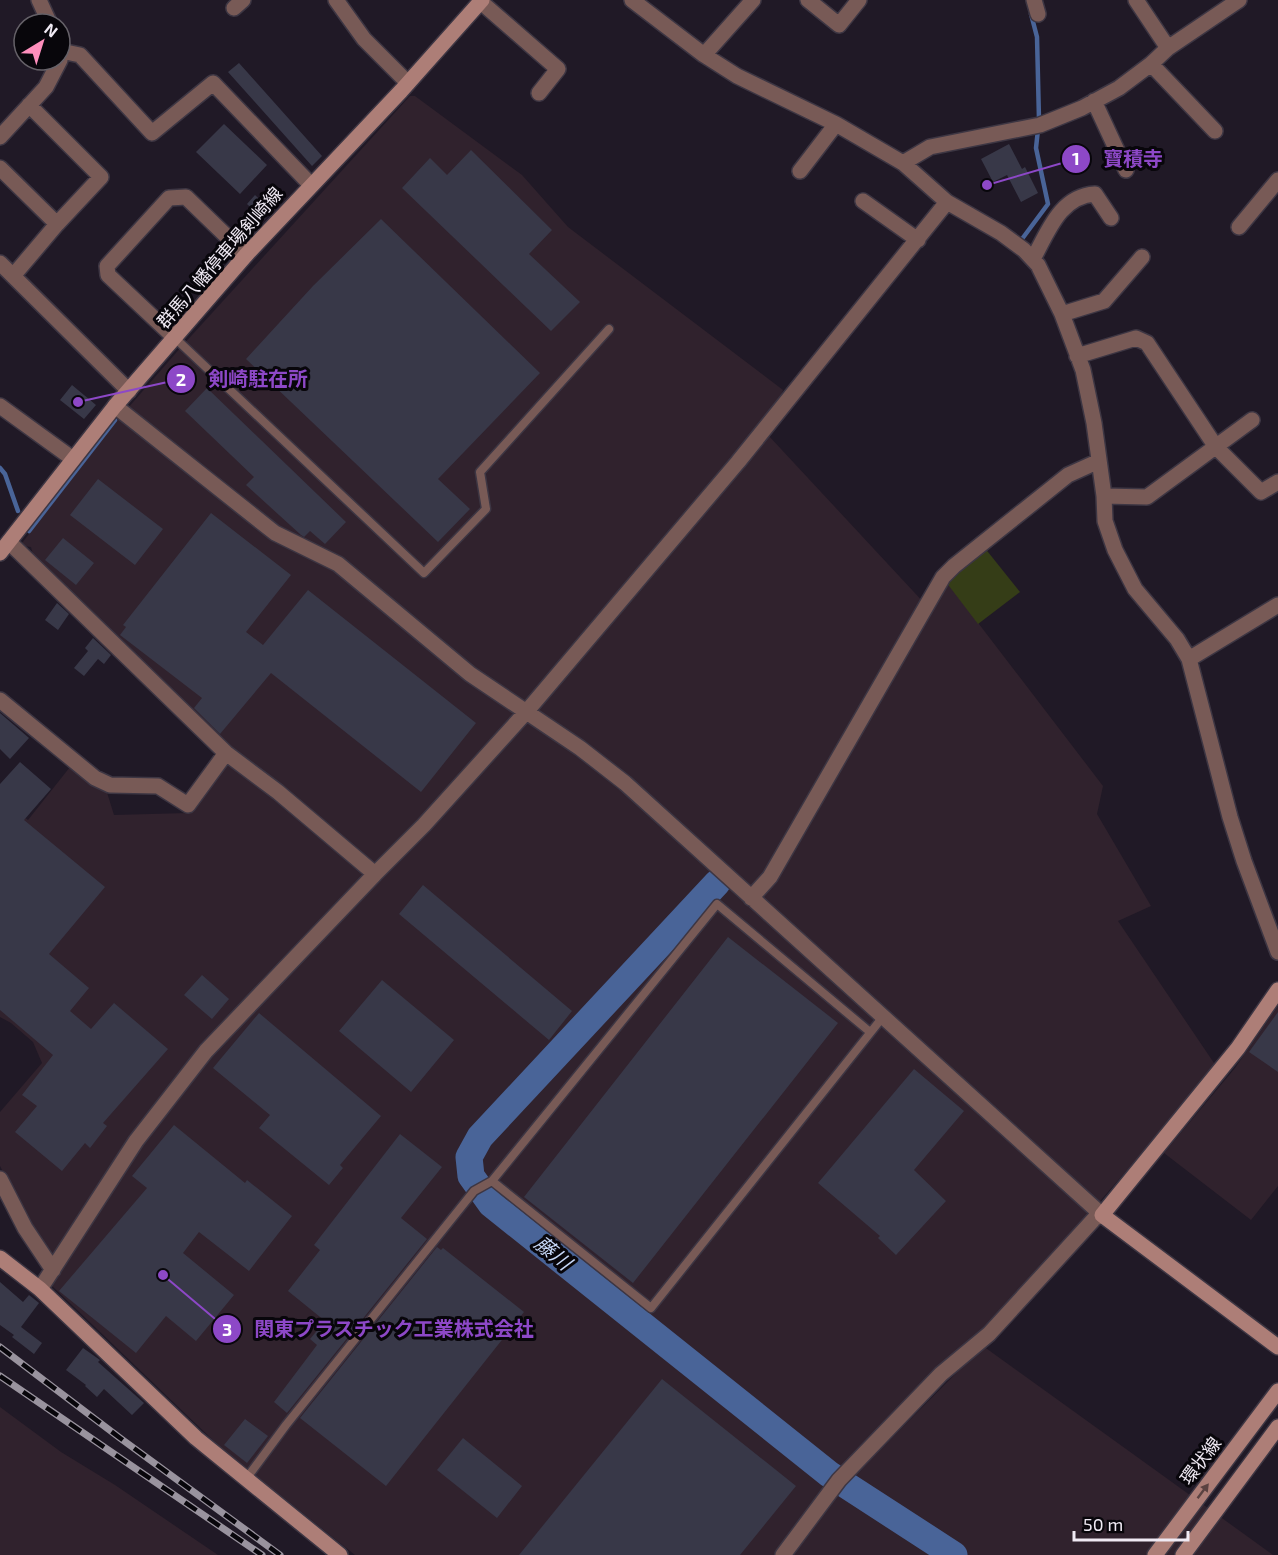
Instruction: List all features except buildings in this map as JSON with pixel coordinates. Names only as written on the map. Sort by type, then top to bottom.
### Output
[{"type":"street","points":[[336,0],[364,39],[408,83]]},
{"type":"street","points":[[632,0],[704,55],[737,76],[836,124],[903,163],[947,202],[1001,233],[1038,265],[1062,314],[1083,370],[1094,423],[1105,521],[1115,550],[1135,589],[1177,639],[1189,659],[1230,817],[1278,952]]},
{"type":"street","points":[[704,55],[753,0]]},
{"type":"street","points":[[808,0],[839,25],[859,0]]},
{"type":"street","points":[[1136,0],[1168,48]]},
{"type":"street","points":[[903,163],[930,147],[1040,125],[1094,101],[1119,87],[1151,64],[1168,48],[1239,0]]},
{"type":"street","points":[[481,1],[558,69],[539,93]]},
{"type":"street","name":"群馬八幡停車場剣崎線","points":[[4,547],[115,406],[246,255],[408,83],[481,1]]},
{"type":"street","points":[[72,53],[80,55],[152,133],[213,83],[311,184]]},
{"type":"street","points":[[1151,64],[1215,131]]},
{"type":"street","points":[[0,137],[46,87],[53,72]]},
{"type":"street","points":[[1094,101],[1126,170]]},
{"type":"street","points":[[29,105],[101,177],[57,224],[4,268],[129,391]]},
{"type":"street","points":[[800,171],[836,124]]},
{"type":"street","points":[[0,168],[57,224]]},
{"type":"street","points":[[1239,227],[1278,180]]},
{"type":"street","points":[[1033,259],[1059,210],[1085,195],[1095,194],[1111,218]]},
{"type":"street","points":[[175,338],[108,275],[107,266],[169,198],[186,197],[246,255]]},
{"type":"street","points":[[863,201],[918,240]]},
{"type":"street","points":[[39,1289],[136,1141],[206,1051],[424,825],[528,711],[738,462],[947,202]]},
{"type":"street","points":[[1062,314],[1104,301],[1142,257]]},
{"type":"street","points":[[1077,356],[1136,338],[1148,343],[1216,447],[1261,492],[1278,482]]},
{"type":"street","points":[[0,406],[73,459]]},
{"type":"street","points":[[115,406],[275,533],[338,564],[470,674],[528,711],[625,783],[1102,1215],[1278,1347]]},
{"type":"street","points":[[1104,496],[1147,497],[1252,420]]},
{"type":"street","points":[[751,898],[770,878],[943,578],[954,566],[1068,475],[1099,461]]},
{"type":"street","points":[[4,547],[226,753],[278,792],[375,874]]},
{"type":"street","points":[[1189,659],[1278,605]]},
{"type":"street","points":[[0,700],[95,778],[110,785],[158,786],[188,805],[226,753]]},
{"type":"street","points":[[783,1555],[839,1480],[941,1374],[989,1334],[1095,1218],[1102,1215],[1238,1048],[1278,990]]},
{"type":"street","points":[[0,1179],[25,1228],[53,1270]]},
{"type":"street","points":[[0,1258],[39,1289],[196,1438],[340,1555]]},
{"type":"street","name":"環状線","points":[[1155,1555],[1278,1391]]},
{"type":"street","points":[[1183,1555],[1278,1427]]},
{"type":"lane","points":[[175,338],[424,573],[486,509],[480,472],[609,329]]},
{"type":"lane","points":[[246,1479],[293,1416],[474,1191],[492,1181],[717,904],[870,1032]]},
{"type":"lane","points":[[492,1181],[651,1308],[882,1018]]},
{"type":"shaded area","points":[[410,96],[415,96],[522,175],[568,227],[783,390],[768,435],[926,605],[943,577],[1103,786],[1097,814],[1151,906],[1118,921],[1216,1066],[987,1331],[877,1430],[838,1470],[774,1555],[355,1555],[219,1446],[50,1284],[41,1244],[0,1166],[0,1112],[42,1063],[33,1042],[11,1023],[0,1017],[0,798],[28,820],[70,767],[88,782],[105,786],[114,815],[188,813],[227,761],[35,562],[31,547],[23,546],[22,543],[114,424]]},
{"type":"shaded area","points":[[1278,1006],[1278,1186],[1251,1220],[1164,1153],[1235,1068]]},
{"type":"shaded area","points":[[983,1346],[1273,1555],[793,1555],[851,1479]]},
{"type":"shaded area","points":[[0,1407],[61,1452],[115,1485],[218,1555],[0,1555]]},
{"type":"green space","points":[[984,547],[1020,592],[978,624],[946,582]]},
{"type":"waterway","points":[[1022,239],[1048,204],[1036,148],[1039,120],[1037,37],[1031,14]]},
{"type":"waterway","points":[[29,531],[115,420]]},
{"type":"waterway","points":[[0,468],[5,474],[18,511]]},
{"type":"waterway","name":"藤川","points":[[717,883],[480,1137],[469,1157],[471,1176],[491,1204],[829,1474],[954,1555]]},
{"type":"railway","points":[[0,1347],[280,1555]]},
{"type":"railway","points":[[0,1376],[262,1555]]},
{"type":"place","name":"寶積寺","points":[[987,185]]},
{"type":"place","name":"剣崎駐在所","points":[[78,402]]},
{"type":"place","name":"関東プラスチック工業株式会社","points":[[163,1275]]}]
